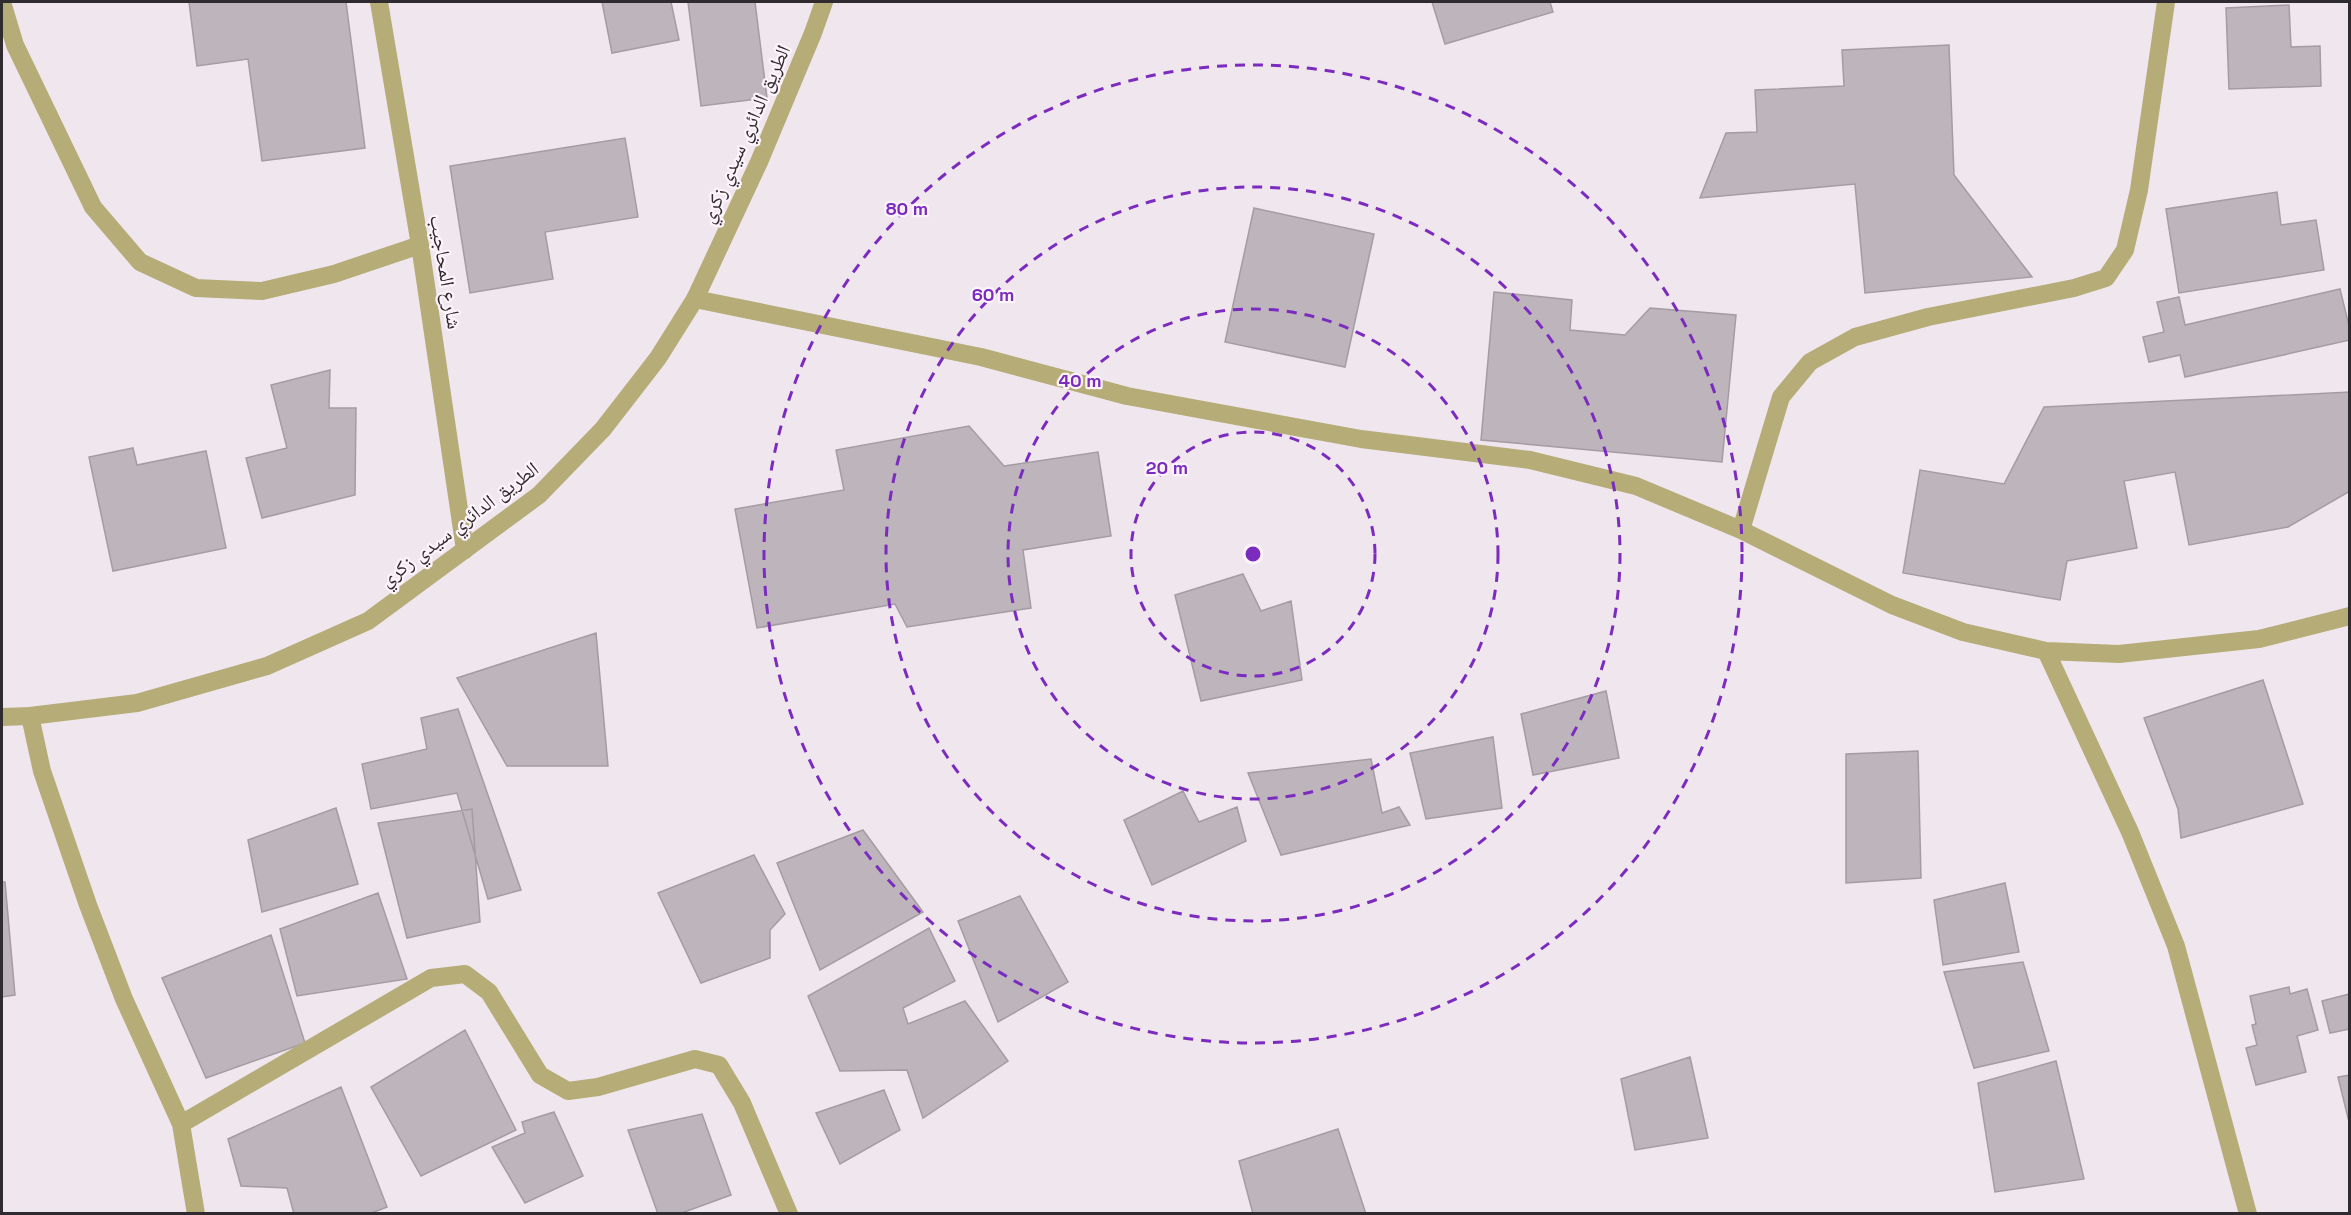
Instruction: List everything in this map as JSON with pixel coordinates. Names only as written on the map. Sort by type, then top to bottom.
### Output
[{"type":"street","points":[[2,2],[15,45],[93,207],[140,262],[196,288],[262,291],[334,274],[420,245]]},
{"type":"street","name":"شارع المحاجيب","points":[[379,2],[420,245],[465,550]]},
{"type":"street","name":"الطريق الدائري سيدي زكري","points":[[2,717],[30,716],[137,703],[267,666],[368,621],[539,495],[603,429],[658,358],[695,299],[759,162],[824,2]]},
{"type":"street","points":[[1741,530],[1780,397],[1810,362],[1855,337],[1928,316],[2074,288],[2106,278],[2125,250],[2139,190],[2166,2]]},
{"type":"street","points":[[695,299],[981,357],[1128,396],[1361,439],[1530,460],[1636,486],[1741,530],[1892,605],[1964,632],[2046,651],[2119,654],[2259,639],[2349,616]]},
{"type":"street","points":[[2046,651],[2130,832],[2176,946],[2248,1214]]},
{"type":"street","points":[[30,716],[42,771],[88,905],[123,999],[181,1124],[196,1214]]},
{"type":"street","points":[[181,1124],[431,978],[465,974],[489,992],[540,1075],[568,1091],[598,1087],[695,1059],[719,1065],[742,1103],[789,1214]]},
{"type":"building","points":[[189,2],[346,2],[365,148],[262,161],[248,59],[197,66]]},
{"type":"building","points":[[602,2],[671,2],[679,40],[612,53]]},
{"type":"building","points":[[688,2],[755,2],[767,98],[701,106]]},
{"type":"building","points":[[1432,2],[1550,2],[1553,12],[1445,44]]},
{"type":"building","points":[[2289,5],[2291,47],[2320,46],[2321,86],[2229,89],[2226,8]]},
{"type":"building","points":[[1949,45],[1954,175],[2032,277],[1865,293],[1855,184],[1700,198],[1726,133],[1757,132],[1755,90],[1844,86],[1842,50]]},
{"type":"building","points":[[625,138],[638,217],[545,232],[553,279],[470,293],[450,166]]},
{"type":"building","points":[[2277,192],[2281,225],[2316,220],[2324,270],[2179,293],[2166,209]]},
{"type":"building","points":[[1254,208],[1374,234],[1345,367],[1225,342]]},
{"type":"building","points":[[2340,289],[2350,330],[2350,340],[2185,377],[2180,355],[2149,362],[2143,337],[2164,332],[2157,302],[2179,297],[2185,325]]},
{"type":"building","points":[[1494,292],[1572,300],[1570,330],[1625,335],[1650,308],[1736,315],[1722,462],[1481,440]]},
{"type":"building","points":[[330,370],[329,408],[356,408],[355,495],[262,518],[246,458],[287,448],[271,385]]},
{"type":"building","points":[[2350,392],[2350,491],[2288,527],[2189,545],[2175,472],[2124,481],[2137,548],[2067,561],[2060,600],[1903,573],[1920,470],[2004,484],[2044,407]]},
{"type":"building","points":[[969,426],[1004,466],[1098,452],[1111,536],[1023,550],[1031,608],[907,627],[895,604],[757,628],[735,509],[844,490],[836,450]]},
{"type":"building","points":[[133,448],[137,465],[206,451],[226,548],[113,571],[89,457]]},
{"type":"building","points":[[1243,574],[1261,611],[1291,601],[1302,680],[1201,701],[1175,595]]},
{"type":"building","points":[[596,633],[608,766],[507,766],[457,678]]},
{"type":"building","points":[[2263,680],[2303,804],[2181,838],[2178,809],[2144,718]]},
{"type":"building","points":[[1606,691],[1619,758],[1533,775],[1521,714]]},
{"type":"building","points":[[458,709],[521,890],[488,899],[457,793],[371,809],[362,764],[427,749],[421,718]]},
{"type":"building","points":[[1493,737],[1502,808],[1426,819],[1410,753]]},
{"type":"building","points":[[1918,751],[1921,878],[1846,883],[1846,754]]},
{"type":"building","points":[[1371,759],[1382,813],[1399,807],[1410,825],[1281,855],[1248,773]]},
{"type":"building","points":[[1183,791],[1199,822],[1237,807],[1246,841],[1152,885],[1124,820]]},
{"type":"building","points":[[336,808],[358,884],[262,912],[248,840]]},
{"type":"building","points":[[472,809],[480,922],[407,938],[378,823]]},
{"type":"building","points":[[863,830],[923,912],[820,970],[777,863]]},
{"type":"building","points":[[754,855],[785,914],[770,930],[770,958],[701,983],[658,893]]},
{"type":"building","points":[[2,882],[5,882],[15,995],[2,997]]},
{"type":"building","points":[[2005,883],[2019,952],[1943,965],[1934,900]]},
{"type":"building","points":[[378,893],[407,979],[297,996],[280,929]]},
{"type":"building","points":[[1020,896],[1068,982],[998,1022],[958,921]]},
{"type":"building","points":[[929,928],[955,981],[903,1008],[908,1024],[965,1001],[1008,1061],[923,1118],[907,1070],[840,1071],[808,996]]},
{"type":"building","points":[[271,935],[305,1043],[206,1078],[162,978]]},
{"type":"building","points":[[2023,962],[2049,1051],[1974,1068],[1944,972]]},
{"type":"building","points":[[2289,987],[2290,994],[2307,989],[2318,1030],[2297,1036],[2306,1072],[2256,1085],[2246,1048],[2257,1045],[2252,1025],[2256,1024],[2250,996]]},
{"type":"building","points":[[2349,994],[2350,1029],[2330,1033],[2322,1001]]},
{"type":"building","points":[[465,1030],[516,1130],[421,1176],[371,1087]]},
{"type":"building","points":[[1690,1057],[1708,1138],[1635,1150],[1621,1079]]},
{"type":"building","points":[[2056,1061],[2084,1179],[1995,1192],[1978,1083]]},
{"type":"building","points":[[2350,1075],[2350,1126],[2338,1077]]},
{"type":"building","points":[[341,1087],[387,1207],[369,1214],[294,1214],[287,1188],[241,1186],[228,1139]]},
{"type":"building","points":[[884,1090],[900,1130],[840,1164],[816,1113]]},
{"type":"building","points":[[554,1112],[583,1176],[525,1203],[492,1147],[525,1133],[522,1122]]},
{"type":"building","points":[[702,1114],[731,1195],[679,1214],[658,1214],[628,1130]]},
{"type":"building","points":[[1338,1129],[1366,1214],[1253,1214],[1239,1161]]}]
